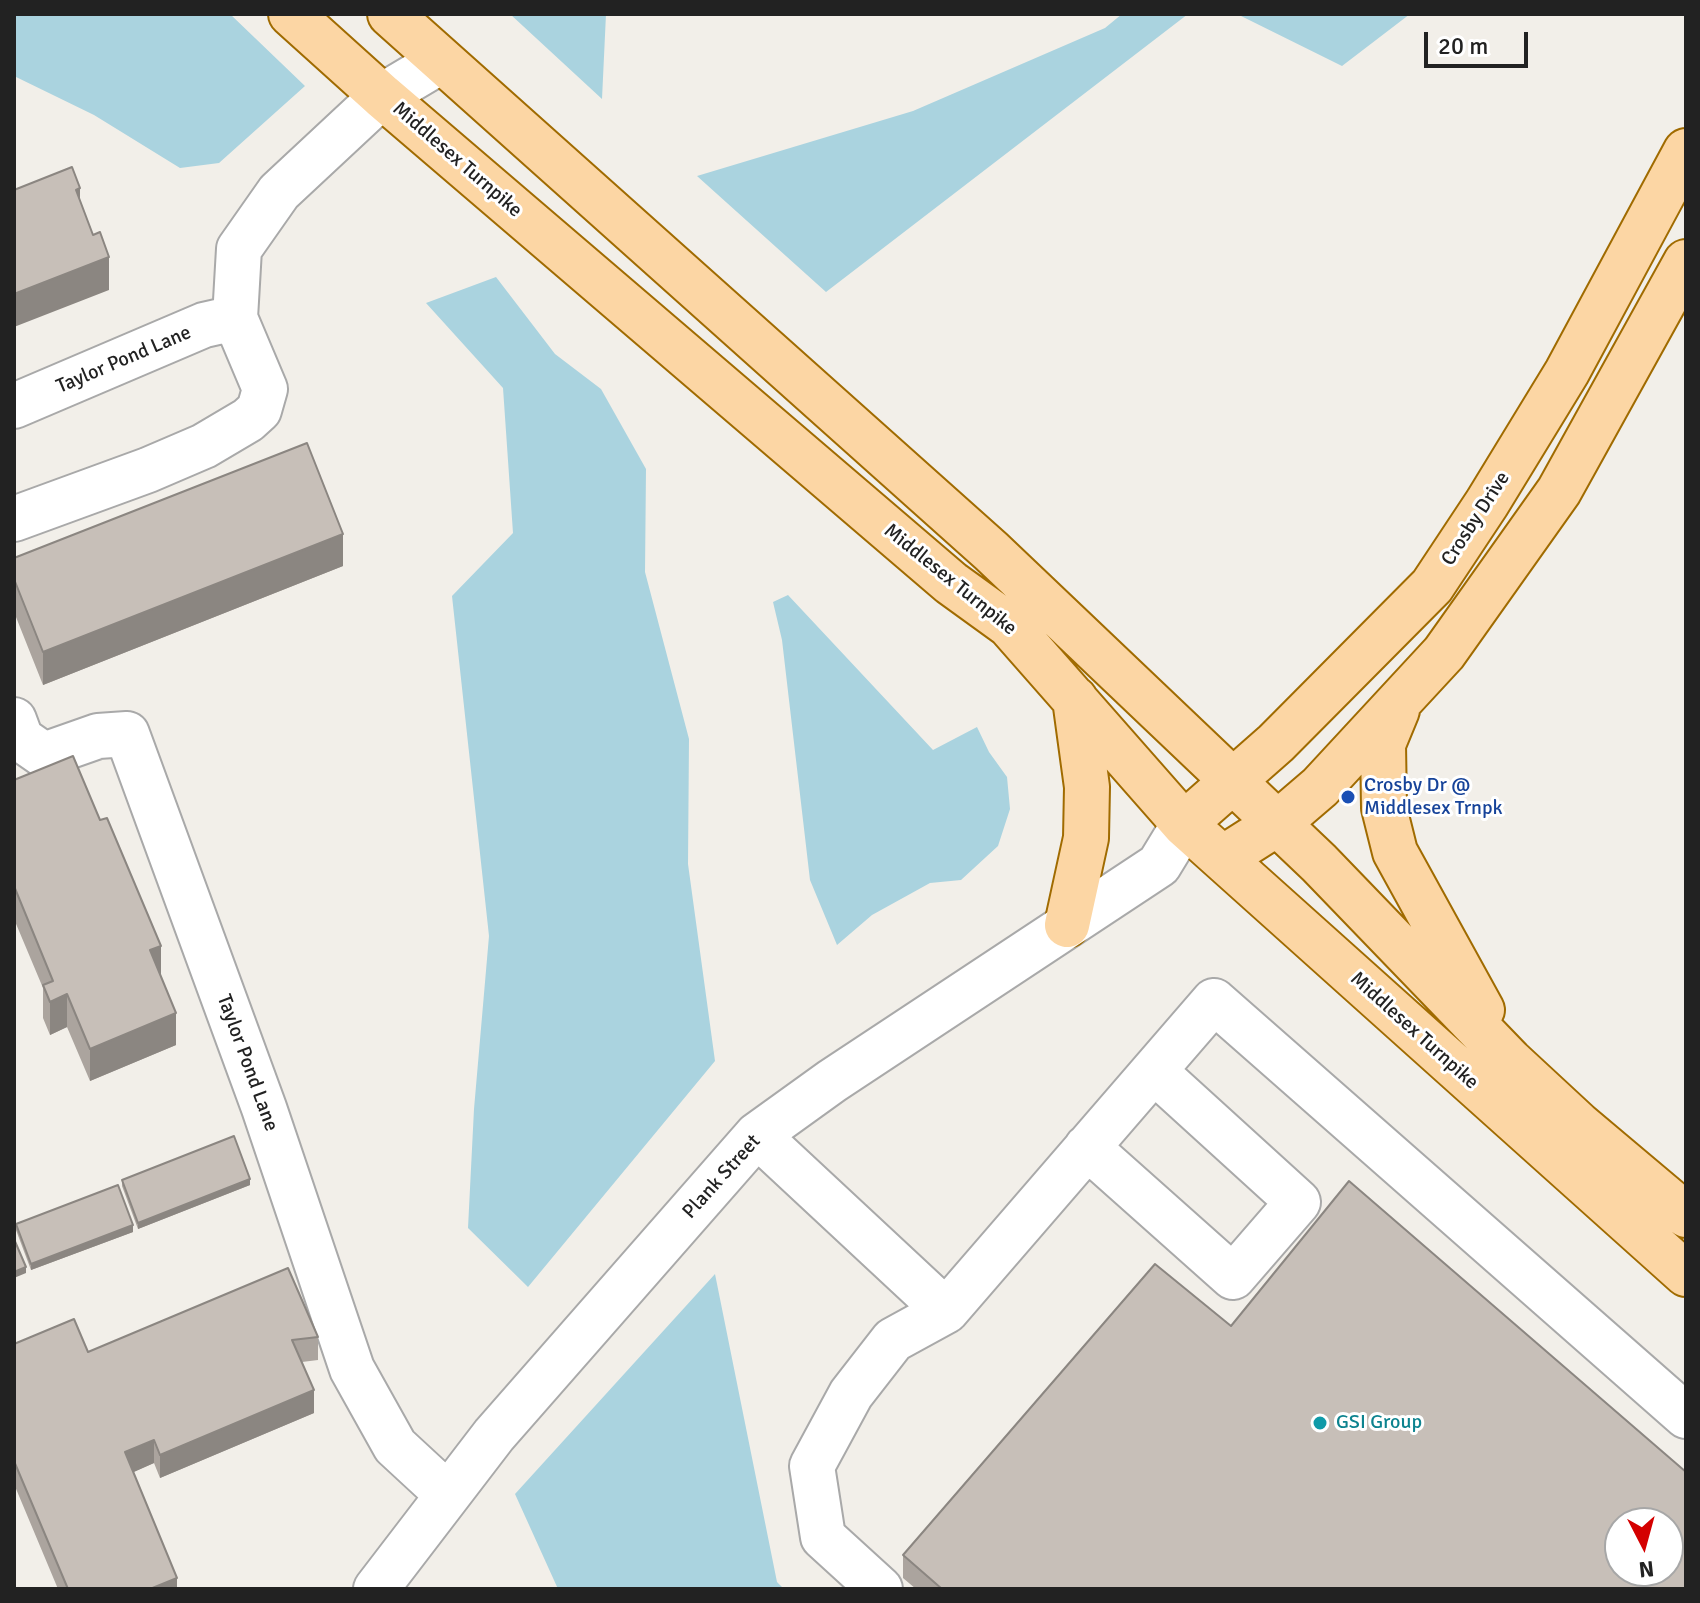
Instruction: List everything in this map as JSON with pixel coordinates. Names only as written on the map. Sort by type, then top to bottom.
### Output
[{"type":"main road","name":"Middlesex Turnpike","points":[[291,14],[382,96],[951,583],[1009,625],[1184,824],[1686,1274]]},
{"type":"main road","points":[[390,14],[991,551],[1278,823],[1510,1061],[1578,1124],[1686,1215]]},
{"type":"main road","name":"Crosby Drive","points":[[1184,824],[1276,743],[1432,586],[1567,372],[1686,151]]},
{"type":"main road","points":[[1223,858],[1278,823],[1320,787],[1444,653],[1559,491],[1686,262]]},
{"type":"main road","points":[[1067,925],[1086,838],[1087,787],[1075,699]]},
{"type":"main road","points":[[1401,700],[1383,744],[1384,808],[1395,852],[1510,1061]]},
{"type":"street","points":[[14,519],[204,446],[259,410],[265,389],[235,318],[239,249],[279,192],[382,96],[441,61]]},
{"type":"street","name":"Taylor Pond Lane","points":[[14,406],[204,325],[235,318]]},
{"type":"street","name":"Taylor Pond Lane","points":[[14,720],[21,739],[44,755],[98,736],[127,734],[264,1108],[352,1369],[395,1446],[448,1495]]},
{"type":"street","name":"Plank Street","points":[[376,1589],[494,1435],[757,1135],[832,1081],[1159,865],[1184,824]]},
{"type":"street","name":"Plank Street","points":[[1159,865],[1223,858]]},
{"type":"street","points":[[880,1589],[823,1537],[812,1466],[851,1394],[893,1340],[946,1311],[1214,1001],[1686,1416]]},
{"type":"street","points":[[1087,1147],[1233,1277],[1298,1202],[1154,1071]]},
{"type":"street","points":[[757,1135],[946,1311]]},
{"type":"water","points":[[14,14],[230,14],[305,86],[219,163],[180,168],[94,115],[14,76]]},
{"type":"water","points":[[510,14],[606,14],[602,99]]},
{"type":"water","points":[[1122,14],[1188,14],[826,292],[697,176],[913,111],[1105,28]]},
{"type":"water","points":[[1237,14],[1410,14],[1342,66]]},
{"type":"water","points":[[496,277],[555,354],[601,389],[646,469],[645,572],[689,739],[688,864],[715,1061],[528,1287],[468,1228],[474,1109],[489,936],[452,596],[513,533],[503,388],[426,303]]},
{"type":"water","points":[[788,595],[933,750],[977,727],[989,752],[1007,777],[1010,809],[998,846],[961,880],[930,883],[872,915],[837,945],[810,880],[782,640],[773,602]]},
{"type":"water","points":[[715,1274],[777,1582],[784,1589],[558,1589],[515,1494]]},
{"type":"building","points":[[72,167],[80,188],[76,190],[93,235],[100,232],[109,257],[14,294],[14,190]]},
{"type":"building","points":[[307,443],[343,534],[43,652],[14,579],[14,558]]},
{"type":"building","points":[[73,756],[100,820],[107,818],[161,946],[150,950],[176,1013],[90,1049],[67,994],[50,1002],[43,985],[53,981],[14,886],[14,780]]},
{"type":"building","points":[[234,1136],[250,1179],[138,1223],[122,1180]]},
{"type":"building","name":"GSI Group","points":[[1349,1181],[1686,1472],[1686,1589],[942,1589],[903,1555],[1155,1264],[1231,1326]]},
{"type":"building","points":[[118,1185],[133,1225],[31,1264],[16,1224]]},
{"type":"building","points":[[14,1239],[26,1267],[14,1272]]},
{"type":"building","points":[[288,1268],[318,1337],[292,1340],[314,1390],[160,1455],[154,1440],[125,1452],[177,1578],[150,1589],[68,1589],[14,1461],[14,1344],[74,1319],[88,1352]]},
{"type":"place","name":"Crosby Dr @ Middlesex Trnpk","points":[[1348,797]]},
{"type":"place","name":"GSI Group","points":[[1320,1423]]}]
